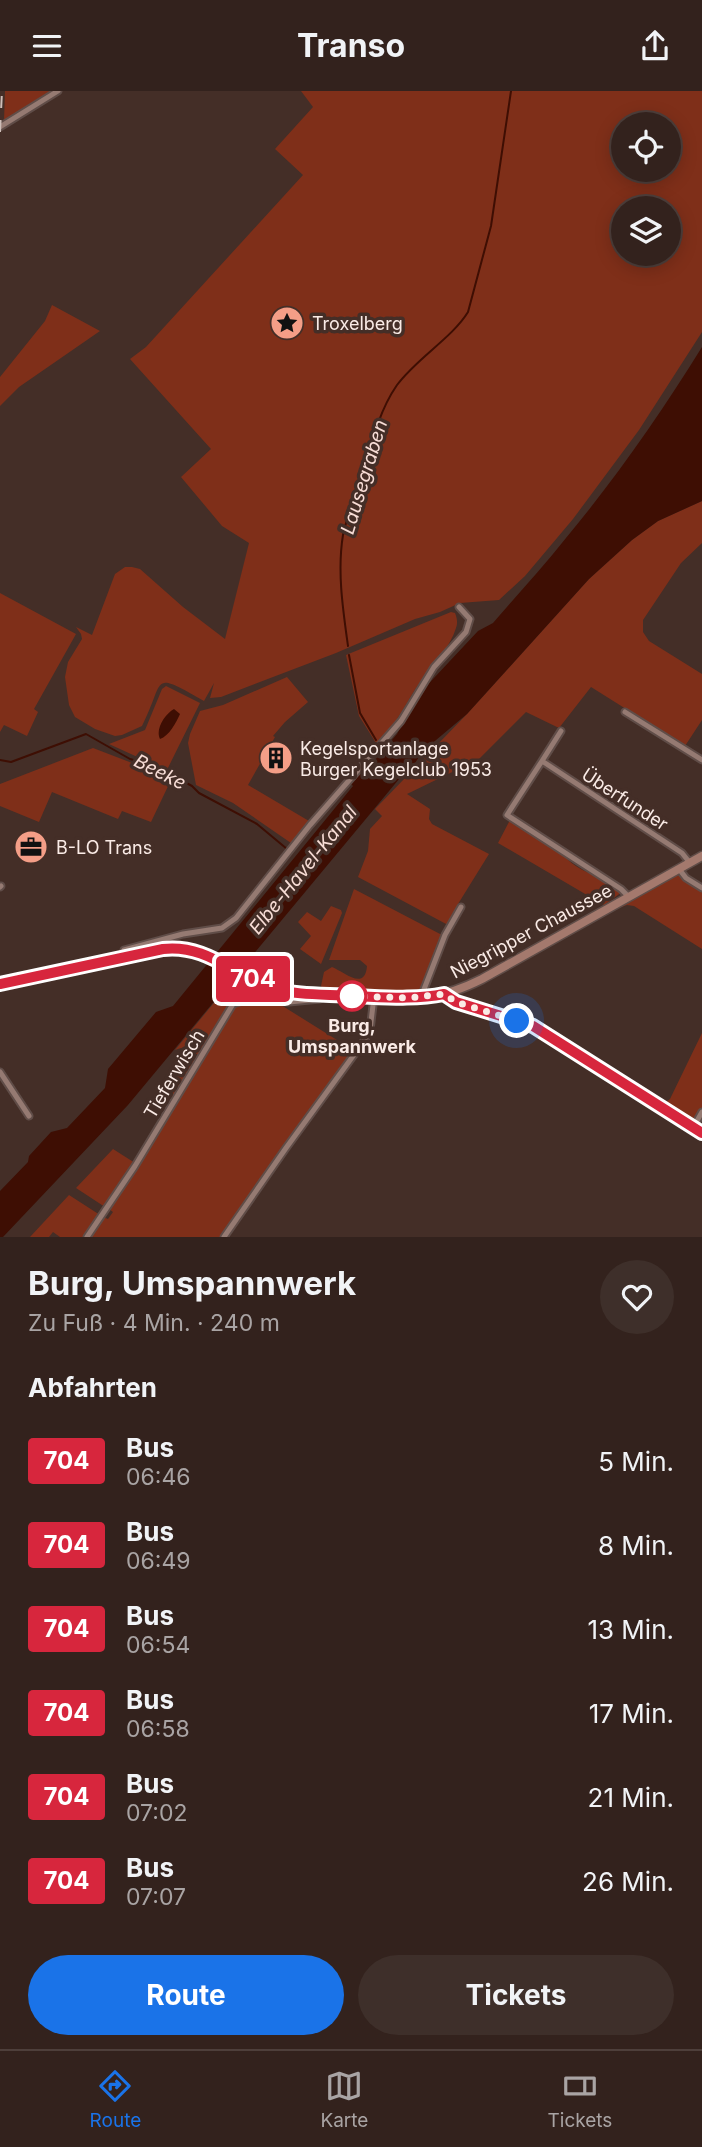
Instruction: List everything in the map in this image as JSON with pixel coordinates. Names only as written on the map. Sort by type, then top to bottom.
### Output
[{"type":"main road","name":"Niegripper Chaussee","points":[[0,984],[173,948],[194,950],[208,955],[274,988],[292,992],[373,997],[444,994],[482,979],[702,856]]},
{"type":"street","points":[[0,127],[58,91]]},
{"type":"street","points":[[122,957],[124,950],[183,934],[210,931],[226,926],[236,918],[289,851],[401,721],[434,667],[466,632],[470,619],[459,607]]},
{"type":"street","points":[[625,712],[702,760]]},
{"type":"street","points":[[561,731],[507,815],[621,889],[629,897]]},
{"type":"street","name":"Überfunder","points":[[542,761],[682,853],[690,863]]},
{"type":"street","points":[[679,869],[686,878],[702,888]]},
{"type":"street","points":[[421,997],[445,935],[461,907]]},
{"type":"street","points":[[444,994],[456,1002],[533,1026],[702,1133]]},
{"type":"street","name":"Tieferwisch","points":[[87,1237],[135,1166],[233,1004],[249,999],[302,1002],[320,999],[324,995]]},
{"type":"street","points":[[224,1237],[365,1041],[370,1030],[373,997]]},
{"type":"street","points":[[0,1072],[29,1116]]},
{"type":"street","points":[[693,1128],[702,1112]]},
{"type":"shaded area","points":[[5,91],[51,91],[4,121]]},
{"type":"shaded area","points":[[301,91],[702,91],[702,332],[639,430],[573,519],[525,576],[499,600],[460,603],[221,697],[210,698],[214,683],[204,701],[174,685],[161,684],[142,726],[115,736],[95,729],[75,717],[69,705],[65,677],[68,662],[82,639],[76,627],[92,635],[115,574],[125,567],[132,567],[140,569],[225,639],[249,543],[222,526],[181,477],[211,449],[130,359],[146,347],[303,175],[275,149],[313,107]]},
{"type":"shaded area","points":[[52,305],[100,331],[19,387],[0,406],[0,377],[45,321]]},
{"type":"shaded area","points":[[702,501],[702,543],[681,563],[643,620],[643,632],[649,641],[702,674],[702,720],[685,746],[591,687],[559,728],[526,712],[479,759],[407,794],[430,809],[429,819],[432,824],[489,854],[448,925],[358,877],[368,851],[370,829],[382,816],[375,809],[467,714],[589,579],[632,540],[658,521]]},
{"type":"shaded area","points":[[0,593],[76,634],[34,709],[38,712],[27,736],[4,725],[0,732]]},
{"type":"shaded area","points":[[451,612],[455,613],[457,622],[450,642],[396,720],[376,743],[359,716],[346,655]]},
{"type":"shaded area","points":[[287,677],[308,702],[273,736],[275,737],[248,785],[309,821],[291,843],[233,803],[196,785],[188,743],[200,711],[223,705]]},
{"type":"shaded area","points":[[166,686],[200,703],[163,778],[171,780],[151,822],[122,811],[118,819],[52,792],[39,822],[0,806],[0,784],[93,748],[140,766],[144,760],[109,744],[145,730],[162,689]]},
{"type":"shaded area","points":[[510,820],[564,855],[577,867],[622,892],[604,905],[498,843]]},
{"type":"shaded area","points":[[678,874],[702,892],[702,949],[634,906],[619,908]]},
{"type":"shaded area","points":[[354,889],[442,935],[419,993],[324,990],[321,986],[324,972],[332,967],[353,978],[362,978],[365,974],[367,966],[360,960],[329,960]]},
{"type":"shaded area","points":[[331,906],[342,913],[321,964],[300,949],[311,936],[298,922],[307,912],[321,921]]},
{"type":"shaded area","points":[[236,976],[273,992],[313,999],[275,999],[237,993],[199,1055],[181,1048],[175,1050]]},
{"type":"shaded area","points":[[248,1003],[281,1005],[353,1050],[221,1237],[90,1237],[103,1217],[108,1219],[113,1212],[109,1209],[231,1012],[237,1006]]},
{"type":"shaded area","points":[[702,1033],[702,1110],[695,1121],[666,1102],[670,1099]]},
{"type":"shaded area","points":[[192,1057],[197,1060],[174,1099],[162,1091]]},
{"type":"shaded area","points":[[113,1149],[135,1163],[105,1207],[76,1188]]},
{"type":"shaded area","points":[[69,1195],[100,1215],[84,1237],[60,1237],[53,1232],[49,1237],[30,1237]]},
{"type":"water","name":"Elbe-Havel-Kanal","points":[[702,347],[702,501],[658,521],[632,540],[589,579],[467,714],[423,751],[128,1105],[3,1237],[0,1237],[0,1191],[28,1162],[29,1156],[51,1132],[67,1128],[105,1088],[108,1069],[156,1012],[173,1006],[353,786],[351,784],[361,771],[364,773],[397,734],[419,694],[478,631],[493,623],[557,549],[637,445]]},
{"type":"water","points":[[174,709],[180,714],[169,732],[160,739],[162,722]]},
{"type":"waterway","name":"Lausegraben","points":[[348,646],[341,591],[343,535],[348,517],[378,423],[391,394],[405,375],[453,331],[468,312],[491,226],[511,91]]},
{"type":"waterway","name":"Lausegraben","points":[[349,655],[360,713],[376,740]]},
{"type":"waterway","name":"Beeke","points":[[0,760],[11,762],[86,734],[130,759],[155,766],[192,786],[199,793],[257,824],[287,849]]},
{"type":"railway","points":[[0,132],[2,91]]},
{"type":"bus line","name":"704","points":[[0,984],[163,949],[180,948],[204,953],[267,986],[292,992],[408,998],[444,994],[456,1002],[533,1026],[702,1133]]},
{"type":"place","name":"Troxelberg","points":[[287,323]]},
{"type":"place","name":"Kegelsportanlage Burger Kegelclub 1953","points":[[276,758]]},
{"type":"place","name":"B-LO Trans","points":[[31,847]]},
{"type":"place","name":"Burg, Umspannwerk","points":[[352,996]]},
{"type":"route","points":[[352,996],[408,998],[444,994],[456,1002],[517,1021]]}]
